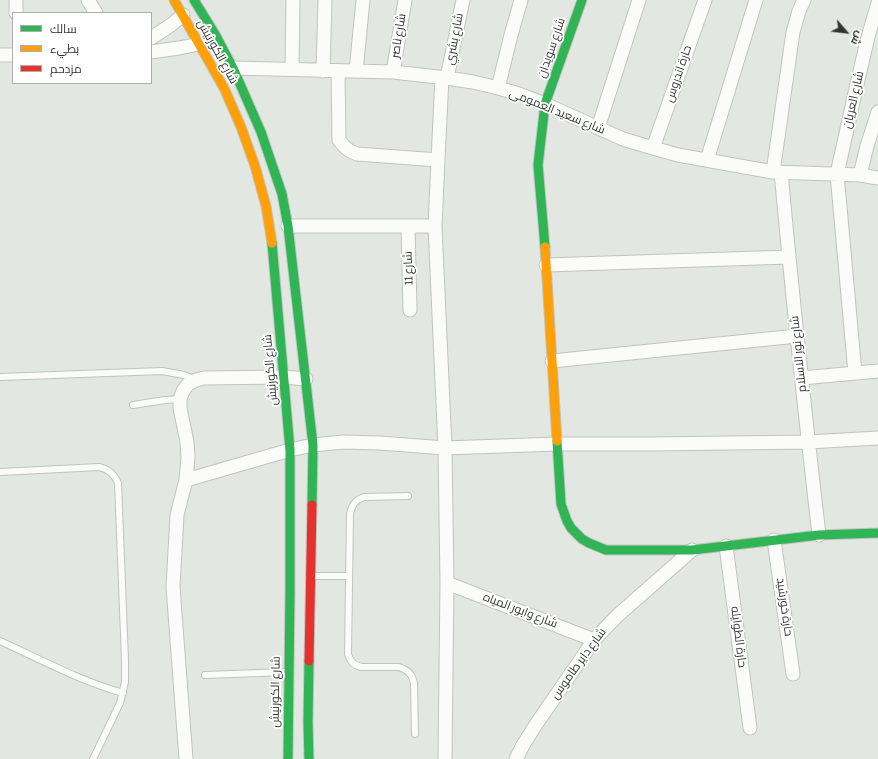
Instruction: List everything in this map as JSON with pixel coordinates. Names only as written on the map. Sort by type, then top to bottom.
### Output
[{"type":"main road","name":"شارع الكورنيش","points":[[174,0],[224,88],[241,127],[255,166],[266,206],[273,247],[290,450],[288,759]]},
{"type":"main road","name":"شارع الكورنيش","points":[[194,0],[215,34],[261,132],[282,194],[288,226],[313,445],[308,722],[309,759]]},
{"type":"main road","name":"شارع سويدان","points":[[582,0],[545,104],[538,165],[546,265],[561,504],[567,522],[579,537],[587,543],[596,548],[606,550],[692,550],[819,535],[878,533]]},
{"type":"street","points":[[16,0],[16,12]]},
{"type":"street","points":[[88,0],[95,12]]},
{"type":"street","points":[[292,69],[293,0]]},
{"type":"street","points":[[323,71],[325,0]]},
{"type":"street","points":[[356,72],[363,0]]},
{"type":"street","name":"شارع ناصر","points":[[393,72],[405,0]]},
{"type":"street","name":"شارع بشري","points":[[445,759],[447,583],[445,448],[435,226],[438,160],[445,77],[463,0]]},
{"type":"street","points":[[498,88],[521,0]]},
{"type":"street","points":[[598,128],[639,0]]},
{"type":"street","name":"حارة اندروس","points":[[653,148],[705,0]]},
{"type":"street","points":[[708,160],[756,0]]},
{"type":"street","name":"شارع نور الاسلام","points":[[804,0],[793,32],[777,172],[789,257],[819,535]]},
{"type":"street","name":"شارع العريان","points":[[855,373],[837,174],[868,37],[878,3]]},
{"type":"street","points":[[152,37],[183,15]]},
{"type":"street","points":[[152,52],[199,44]]},
{"type":"street","points":[[0,55],[12,55]]},
{"type":"street","name":"شارع سعيد العمومى","points":[[232,68],[393,72],[445,77],[473,82],[519,94],[623,139],[678,155],[777,172],[860,175],[878,178]]},
{"type":"street","points":[[338,71],[339,140],[344,148],[357,154],[438,160]]},
{"type":"street","points":[[860,175],[867,146],[878,112]]},
{"type":"street","points":[[288,226],[435,226]]},
{"type":"street","name":"شارع 11","points":[[408,226],[410,310]]},
{"type":"street","points":[[546,265],[789,257]]},
{"type":"street","points":[[552,361],[797,336]]},
{"type":"street","points":[[802,378],[878,371]]},
{"type":"street","points":[[186,759],[173,587],[177,515],[186,480],[188,457],[187,442],[180,408],[180,399],[188,384],[204,378],[284,377],[306,379]]},
{"type":"street","points":[[186,480],[290,450],[313,445],[343,442],[445,448],[557,444],[808,442],[878,438]]},
{"type":"street","name":"حارة خورشيد","points":[[774,540],[793,674]]},
{"type":"street","name":"حارة الطوايله","points":[[726,546],[750,728]]},
{"type":"street","name":"شارع داير طاموس","points":[[516,759],[537,723],[594,640],[617,616],[692,550]]},
{"type":"street","name":"شارع وابور المياه","points":[[447,583],[594,640]]},
{"type":"lane","points":[[0,377],[162,371],[184,375],[196,380]]},
{"type":"lane","points":[[133,405],[180,399]]},
{"type":"lane","points":[[0,472],[99,467],[106,468],[111,472],[118,483],[126,671],[120,703],[93,759]]},
{"type":"lane","points":[[408,496],[364,497],[358,499],[351,508],[348,654],[349,659],[356,666],[399,667],[409,672],[413,677],[414,683],[415,734]]},
{"type":"lane","points":[[311,576],[349,576]]},
{"type":"lane","points":[[0,641],[82,679],[123,693]]},
{"type":"lane","points":[[205,675],[288,672]]},
{"type":"traffic: fast","points":[[194,0],[215,34],[233,68],[261,132],[282,194],[288,226],[313,445],[312,505]]},
{"type":"traffic: fast","points":[[545,247],[538,165],[545,104],[582,0]]},
{"type":"traffic: fast","points":[[272,243],[290,450],[288,759]]},
{"type":"traffic: fast","points":[[557,441],[561,504],[567,521],[571,528],[582,539],[606,550],[692,550],[819,535],[878,533]]},
{"type":"traffic: fast","points":[[309,661],[309,759]]},
{"type":"traffic: slow","points":[[174,0],[224,88],[241,127],[255,166],[266,206],[272,243]]},
{"type":"traffic: slow","points":[[545,247],[557,441]]},
{"type":"traffic: jam","points":[[309,661],[312,505]]}]
